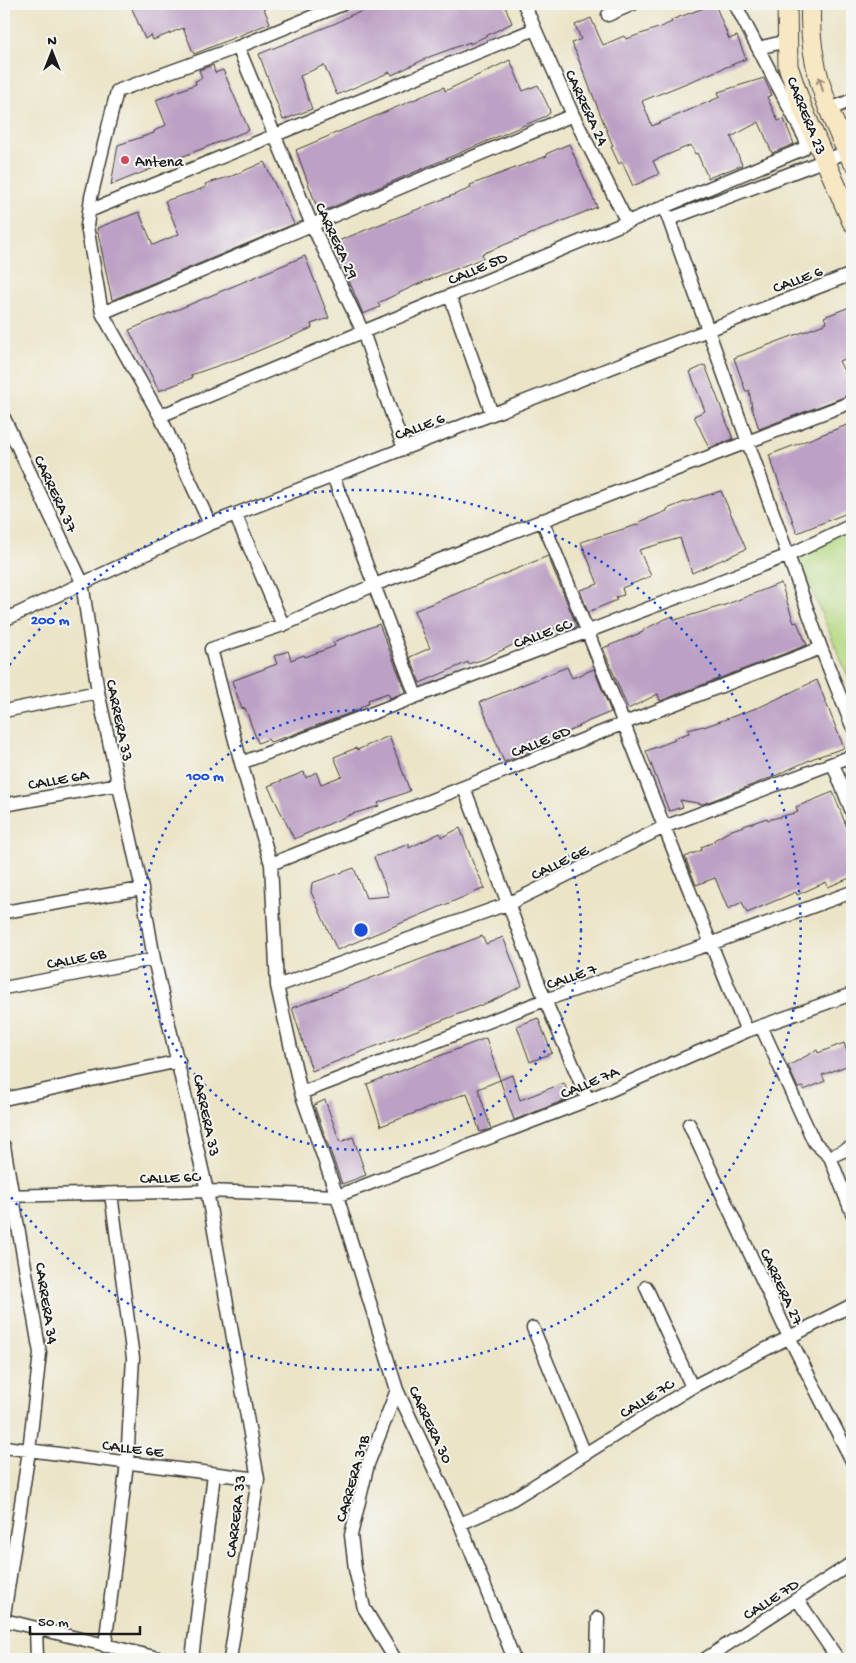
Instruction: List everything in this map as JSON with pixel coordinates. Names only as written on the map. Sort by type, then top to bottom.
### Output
[{"type":"main road","name":"CARRERA 23","points":[[787,4],[788,66],[802,107],[852,222]]},
{"type":"main road","name":"CARRERA 23","points":[[811,4],[810,30],[813,54],[828,110],[851,154]]},
{"type":"street","points":[[210,524],[160,416],[102,313],[87,226],[117,91],[238,47],[343,4]]},
{"type":"street","name":"CARRERA 24","points":[[524,4],[573,116],[627,222]]},
{"type":"street","points":[[608,15],[633,4]]},
{"type":"street","points":[[735,4],[758,48],[787,42]]},
{"type":"street","points":[[89,211],[535,29]]},
{"type":"street","name":"CARRERA 29","points":[[238,47],[312,225],[363,332],[404,449]]},
{"type":"street","name":"CALLE 5D","points":[[160,416],[806,147],[807,142],[758,48]]},
{"type":"street","points":[[828,110],[852,100]]},
{"type":"street","points":[[102,313],[573,116]]},
{"type":"street","points":[[670,219],[826,159],[851,154]]},
{"type":"street","points":[[664,206],[821,648],[852,726]]},
{"type":"street","name":"CALLE 6","points":[[4,620],[210,524],[852,274]]},
{"type":"street","points":[[450,296],[492,414]]},
{"type":"street","points":[[235,514],[283,625],[374,585],[748,440],[852,402]]},
{"type":"street","name":"CARRERA 37","points":[[4,418],[82,582]]},
{"type":"street","points":[[333,476],[416,696]]},
{"type":"street","points":[[542,520],[589,632],[622,724],[710,944],[747,1030]]},
{"type":"street","name":"CALLE 6C","points":[[241,763],[789,555],[852,525]]},
{"type":"street","name":"CARRERA 33","points":[[82,582],[98,692],[142,889],[154,958],[179,1060],[207,1191],[258,1480],[230,1659]]},
{"type":"street","name":"CARRERA 30","points":[[283,625],[211,649],[241,763],[272,864],[277,986],[301,1093],[336,1196],[397,1390],[460,1524],[514,1659]]},
{"type":"street","name":"CALLE 6D","points":[[272,864],[622,724],[821,648]]},
{"type":"street","points":[[4,712],[98,692]]},
{"type":"street","name":"CALLE 6E","points":[[277,986],[510,904],[664,827],[852,756]]},
{"type":"street","points":[[833,764],[852,812]]},
{"type":"street","name":"CALLE 6A","points":[[4,805],[119,784]]},
{"type":"street","points":[[464,788],[510,904],[545,1000],[588,1100]]},
{"type":"street","points":[[4,912],[142,889]]},
{"type":"street","name":"CALLE 7","points":[[301,1093],[545,1000],[710,944],[852,892]]},
{"type":"street","name":"CALLE 6B","points":[[4,988],[154,958]]},
{"type":"street","name":"CALLE 7A","points":[[336,1196],[588,1100],[747,1030],[852,994]]},
{"type":"street","points":[[761,1026],[814,1142],[830,1157],[852,1213]]},
{"type":"street","points":[[4,1099],[179,1060]]},
{"type":"street","name":"CARRERA 27","points":[[689,1124],[790,1338],[852,1461]]},
{"type":"street","name":"CARRERA 34","points":[[4,1146],[9,1195],[40,1353],[29,1450],[4,1615]]},
{"type":"street","points":[[830,1157],[852,1147]]},
{"type":"street","name":"CALLE 6C","points":[[9,1195],[207,1191],[336,1196]]},
{"type":"street","points":[[104,1646],[127,1463],[133,1358],[111,1194]]},
{"type":"street","points":[[646,1287],[692,1387]]},
{"type":"street","name":"CALLE 7C","points":[[460,1524],[505,1504],[692,1387],[852,1305]]},
{"type":"street","points":[[533,1328],[585,1454]]},
{"type":"street","name":"CARRERA 31B","points":[[395,1659],[364,1608],[355,1569],[352,1536],[368,1464],[397,1390]]},
{"type":"street","name":"CALLE 6E","points":[[4,1447],[258,1480]]},
{"type":"street","points":[[192,1659],[214,1474]]},
{"type":"street","name":"CALLE 7D","points":[[706,1659],[852,1563]]},
{"type":"street","points":[[797,1599],[838,1659]]},
{"type":"street","points":[[598,1618],[598,1659]]},
{"type":"street","points":[[4,1620],[137,1656],[162,1659]]},
{"type":"street","points":[[36,1628],[37,1659]]},
{"type":"green space","points":[[852,523],[852,686],[794,548]]},
{"type":"building","points":[[130,4],[262,4],[270,23],[194,54],[183,28],[153,40],[151,35],[145,39]]},
{"type":"building","points":[[387,4],[504,4],[512,23],[470,44],[470,42],[429,57],[392,75],[390,72],[337,95],[324,65],[300,76],[312,109],[283,120],[259,54],[336,23],[351,15]]},
{"type":"building","points":[[715,4],[729,39],[737,36],[746,59],[642,101],[652,126],[720,97],[718,92],[764,78],[772,95],[767,97],[778,121],[784,119],[794,144],[772,153],[759,122],[731,137],[742,165],[708,178],[697,153],[695,154],[691,145],[653,161],[659,174],[633,186],[622,162],[619,164],[611,147],[613,146],[572,43],[581,39],[575,25],[591,18],[603,45],[624,36],[626,39],[658,28],[672,22],[671,20]]},
{"type":"building","points":[[510,60],[523,91],[538,85],[550,113],[319,213],[296,150],[444,87],[445,91]]},
{"type":"building","points":[[213,65],[215,73],[223,70],[249,130],[111,185],[118,145],[154,133],[154,131],[166,125],[156,100],[196,84],[195,81],[202,78],[199,70]]},
{"type":"building","points":[[569,144],[597,207],[482,254],[483,258],[416,285],[378,303],[380,307],[363,314],[333,243],[471,188],[470,185],[547,156],[546,154]]},
{"type":"building","points":[[264,162],[294,224],[112,300],[97,228],[139,212],[153,245],[179,234],[165,201],[206,187],[205,184],[232,176]]},
{"type":"building","points":[[305,256],[329,318],[311,324],[312,328],[246,356],[191,375],[192,378],[159,391],[129,330]]},
{"type":"building","points":[[852,306],[852,356],[839,361],[852,388],[852,394],[759,429],[752,408],[749,390],[746,392],[734,358],[827,323],[824,317]]},
{"type":"building","points":[[705,365],[733,439],[709,448],[694,416],[705,411],[690,372]]},
{"type":"building","points":[[852,423],[852,511],[797,533],[769,455]]},
{"type":"building","points":[[721,491],[746,549],[692,573],[680,538],[639,550],[651,576],[622,588],[624,595],[616,597],[617,600],[588,612],[580,590],[598,584],[581,542],[640,524],[639,522],[667,511],[667,509]]},
{"type":"building","points":[[548,556],[577,627],[558,634],[555,628],[527,638],[484,659],[468,664],[468,662],[420,683],[410,657],[430,648],[414,611]]},
{"type":"building","points":[[781,583],[794,623],[797,622],[807,645],[660,701],[658,694],[628,709],[603,648],[643,632],[643,630],[673,616],[675,620],[725,605]]},
{"type":"building","points":[[379,624],[406,692],[390,698],[388,693],[368,700],[369,703],[355,711],[289,736],[270,742],[268,739],[258,743],[245,708],[242,709],[232,681],[277,664],[274,656],[288,651],[291,660],[304,655],[305,657],[335,646],[333,642]]},
{"type":"building","points":[[567,667],[572,678],[594,669],[611,712],[589,721],[549,742],[550,744],[504,762],[480,702]]},
{"type":"building","points":[[817,680],[844,748],[814,758],[770,778],[703,804],[680,800],[683,807],[669,811],[646,751],[689,733],[688,730],[704,727],[762,706]]},
{"type":"building","points":[[389,736],[410,791],[378,803],[379,806],[352,814],[294,839],[268,786],[304,772],[306,778],[316,772],[321,784],[342,776],[334,757],[356,748],[357,750]]},
{"type":"building","points":[[833,792],[852,841],[852,877],[828,887],[826,882],[797,895],[796,892],[747,913],[742,902],[728,909],[715,878],[696,885],[685,857],[702,850],[701,847],[714,842],[714,840],[732,830],[767,818],[768,820],[798,812],[796,807]]},
{"type":"building","points":[[460,828],[485,888],[337,950],[311,892],[312,883],[354,868],[366,898],[389,896],[374,857],[409,844],[409,848],[440,833],[442,837]]},
{"type":"building","points":[[482,936],[486,944],[503,937],[522,986],[492,1001],[312,1071],[292,1008]]},
{"type":"building","points":[[538,1018],[552,1053],[530,1062],[517,1026]]},
{"type":"building","points":[[486,1038],[500,1080],[478,1089],[491,1129],[480,1132],[467,1093],[381,1126],[367,1084]]},
{"type":"building","points":[[844,1043],[852,1064],[822,1075],[825,1081],[804,1090],[803,1087],[798,1088],[788,1066],[817,1050],[818,1053]]},
{"type":"building","points":[[512,1075],[520,1100],[564,1083],[570,1098],[514,1120],[500,1080]]},
{"type":"building","points":[[325,1100],[340,1142],[353,1137],[366,1175],[342,1184],[314,1105]]},
{"type":"place","name":"Antena","points":[[125,160]]}]
